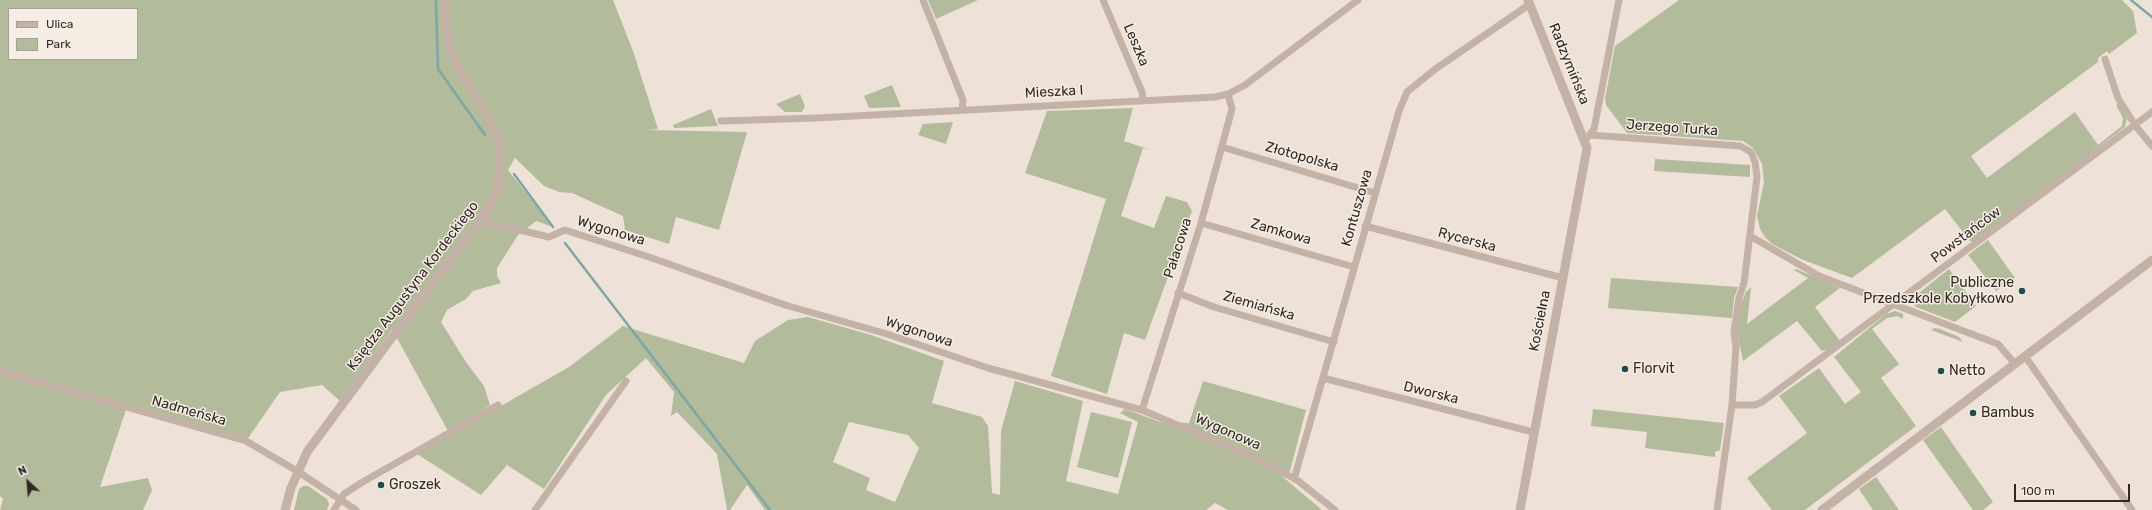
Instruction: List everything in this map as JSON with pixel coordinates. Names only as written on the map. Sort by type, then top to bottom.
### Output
[{"type":"street","name":"Księdza Augustyna Kordeckiego","points":[[285,510],[297,471],[316,440],[481,221],[490,207],[498,186],[501,164],[499,147],[492,124],[450,50],[446,33],[445,0]]},
{"type":"street","points":[[923,0],[963,100],[962,110]]},
{"type":"street","name":"Leszka","points":[[1103,0],[1142,92],[1143,100]]},
{"type":"street","name":"Mieszka I","points":[[721,121],[816,118],[1215,97],[1228,94],[1246,85],[1358,0]]},
{"type":"street","points":[[1587,137],[1594,129],[1619,0]]},
{"type":"street","name":"Radzymińska","points":[[1529,2],[1587,137]]},
{"type":"street","name":"Kontuszowa","points":[[1294,478],[1334,342],[1365,226],[1399,111],[1407,92],[1434,70],[1529,2]]},
{"type":"street","points":[[2105,59],[2118,98],[2135,125],[2152,146]]},
{"type":"street","name":"Pałacowa","points":[[1142,410],[1201,222],[1222,147],[1232,109],[1228,94]]},
{"type":"street","name":"Powstańców","points":[[1732,405],[1755,405],[1762,402],[1896,304],[2152,112]]},
{"type":"street","name":"Jerzego Turka","points":[[1587,137],[1740,146],[1751,152],[1755,162],[1757,177],[1751,216],[1750,236]]},
{"type":"street","name":"Kościelna","points":[[1520,510],[1533,432],[1586,156],[1587,137]]},
{"type":"street","name":"Złotopolska","points":[[1222,147],[1375,193]]},
{"type":"street","name":"Wygonowa","points":[[481,221],[550,237],[565,230],[646,256],[785,305],[887,334],[988,368],[1142,410],[1253,457],[1294,478],[1335,510]]},
{"type":"street","name":"Zamkowa","points":[[1201,222],[1354,267]]},
{"type":"street","name":"Rycerska","points":[[1365,226],[1563,278]]},
{"type":"street","points":[[1718,510],[1732,405],[1736,347],[1734,332],[1739,298],[1744,283],[1750,236],[1819,276],[1998,344],[2015,364]]},
{"type":"street","points":[[1822,510],[2152,260]]},
{"type":"street","name":"Ziemiańska","points":[[1178,293],[1214,307],[1334,342]]},
{"type":"street","points":[[2025,356],[2132,510]]},
{"type":"street","name":"Nadmeńska","points":[[0,371],[246,441],[297,471],[356,510]]},
{"type":"street","name":"Dworska","points":[[1323,378],[1533,432]]},
{"type":"street","points":[[535,510],[626,382]]},
{"type":"street","points":[[334,510],[344,494],[498,405]]},
{"type":"green space","points":[[0,0],[613,0],[633,51],[658,129],[647,130],[747,132],[719,230],[676,217],[669,244],[625,230],[623,216],[572,193],[559,192],[544,186],[515,158],[508,170],[553,227],[536,221],[518,235],[497,268],[497,276],[501,283],[473,291],[466,299],[447,310],[441,322],[466,362],[484,386],[490,405],[448,431],[392,329],[340,401],[322,385],[280,392],[246,441],[127,407],[100,487],[148,478],[152,490],[143,510],[0,510],[3,499],[0,496]]},
{"type":"green space","points":[[928,0],[978,0],[936,19]]},
{"type":"green space","points":[[1679,0],[2122,0],[2133,11],[2137,33],[2109,54],[2107,51],[2098,58],[2098,62],[1971,156],[1987,178],[2075,112],[2098,145],[2122,126],[2123,118],[2116,105],[2118,104],[2127,118],[2125,127],[1975,242],[1970,241],[1945,209],[1852,278],[1803,260],[1772,244],[1765,237],[1760,229],[1757,216],[1764,182],[1762,164],[1753,148],[1743,141],[1627,133],[1606,105],[1605,99],[1615,46]]},
{"type":"green space","points":[[892,85],[901,107],[869,108],[864,96]]},
{"type":"green space","points":[[800,94],[805,106],[802,112],[785,112],[776,104]]},
{"type":"green space","points":[[1133,108],[1124,141],[1151,150],[1143,148],[1121,216],[1154,228],[1166,196],[1187,202],[1192,211],[1145,340],[1124,333],[1107,394],[1051,376],[1106,199],[1025,173],[1047,111]]},
{"type":"green space","points":[[711,109],[718,126],[674,128],[673,125]]},
{"type":"green space","points":[[953,122],[946,144],[918,135],[923,124]]},
{"type":"green space","points":[[1655,159],[1750,165],[1750,177],[1654,171]]},
{"type":"green space","points":[[1988,240],[2015,278],[1996,291],[1968,255]]},
{"type":"green space","points":[[1796,269],[1840,288],[1815,307],[1840,341],[1829,349],[1822,351],[1797,321],[1743,361],[1737,332],[1742,301],[1746,292],[1751,287],[1747,324],[1808,278],[1794,270]]},
{"type":"green space","points":[[1949,269],[1976,306],[1955,322],[1916,307],[1913,303],[1914,297]]},
{"type":"green space","points":[[1611,278],[1738,287],[1734,298],[1732,318],[1608,308]]},
{"type":"green space","points":[[1895,311],[1903,314],[1903,319],[1897,316],[1887,318],[1872,329],[1899,364],[1881,378],[1916,426],[1805,510],[1772,510],[1747,478],[1807,433],[1779,396],[1819,368],[1845,404],[1861,392],[1834,357],[1886,314]]},
{"type":"green space","points":[[808,317],[871,335],[944,361],[932,403],[982,417],[988,426],[992,493],[1000,495],[1001,431],[1015,381],[1083,401],[1066,481],[1118,494],[1138,422],[1120,413],[1125,409],[1160,422],[1189,423],[1203,381],[1306,410],[1290,471],[1283,477],[1322,510],[1228,510],[1215,503],[1206,510],[765,510],[747,485],[730,510],[727,510],[717,454],[677,412],[671,416],[674,392],[646,358],[606,395],[544,489],[507,465],[481,495],[417,454],[569,367],[623,326],[744,363],[755,341],[788,320]],"holes":[[[849,422],[908,435],[919,448],[895,502],[866,490],[870,478],[833,462]]]},
{"type":"green space","points":[[1934,328],[1959,337],[1963,342],[1931,330]]},
{"type":"green space","points":[[1593,409],[1724,423],[1720,450],[1715,452],[1715,457],[1645,448],[1647,432],[1591,426]]},
{"type":"green space","points":[[1091,412],[1132,422],[1118,478],[1077,467]]},
{"type":"green space","points":[[1941,427],[1993,502],[1983,510],[1973,510],[1923,440]]},
{"type":"green space","points":[[1876,477],[1899,510],[1873,510],[1859,489]]},
{"type":"green space","points":[[303,486],[308,486],[327,499],[329,504],[327,510],[294,510],[299,489]]},
{"type":"waterway","points":[[436,0],[438,69],[485,135]]},
{"type":"waterway","points":[[2131,0],[2152,17]]},
{"type":"waterway","points":[[514,174],[553,227]]},
{"type":"waterway","points":[[565,243],[770,510]]},
{"type":"place","name":"Publiczne Przedszkole Kobyłkowo","points":[[2022,291]]},
{"type":"place","name":"Florvit","points":[[1625,369]]},
{"type":"place","name":"Netto","points":[[1941,371]]},
{"type":"place","name":"Bambus","points":[[1973,413]]},
{"type":"place","name":"Groszek","points":[[381,485]]}]
